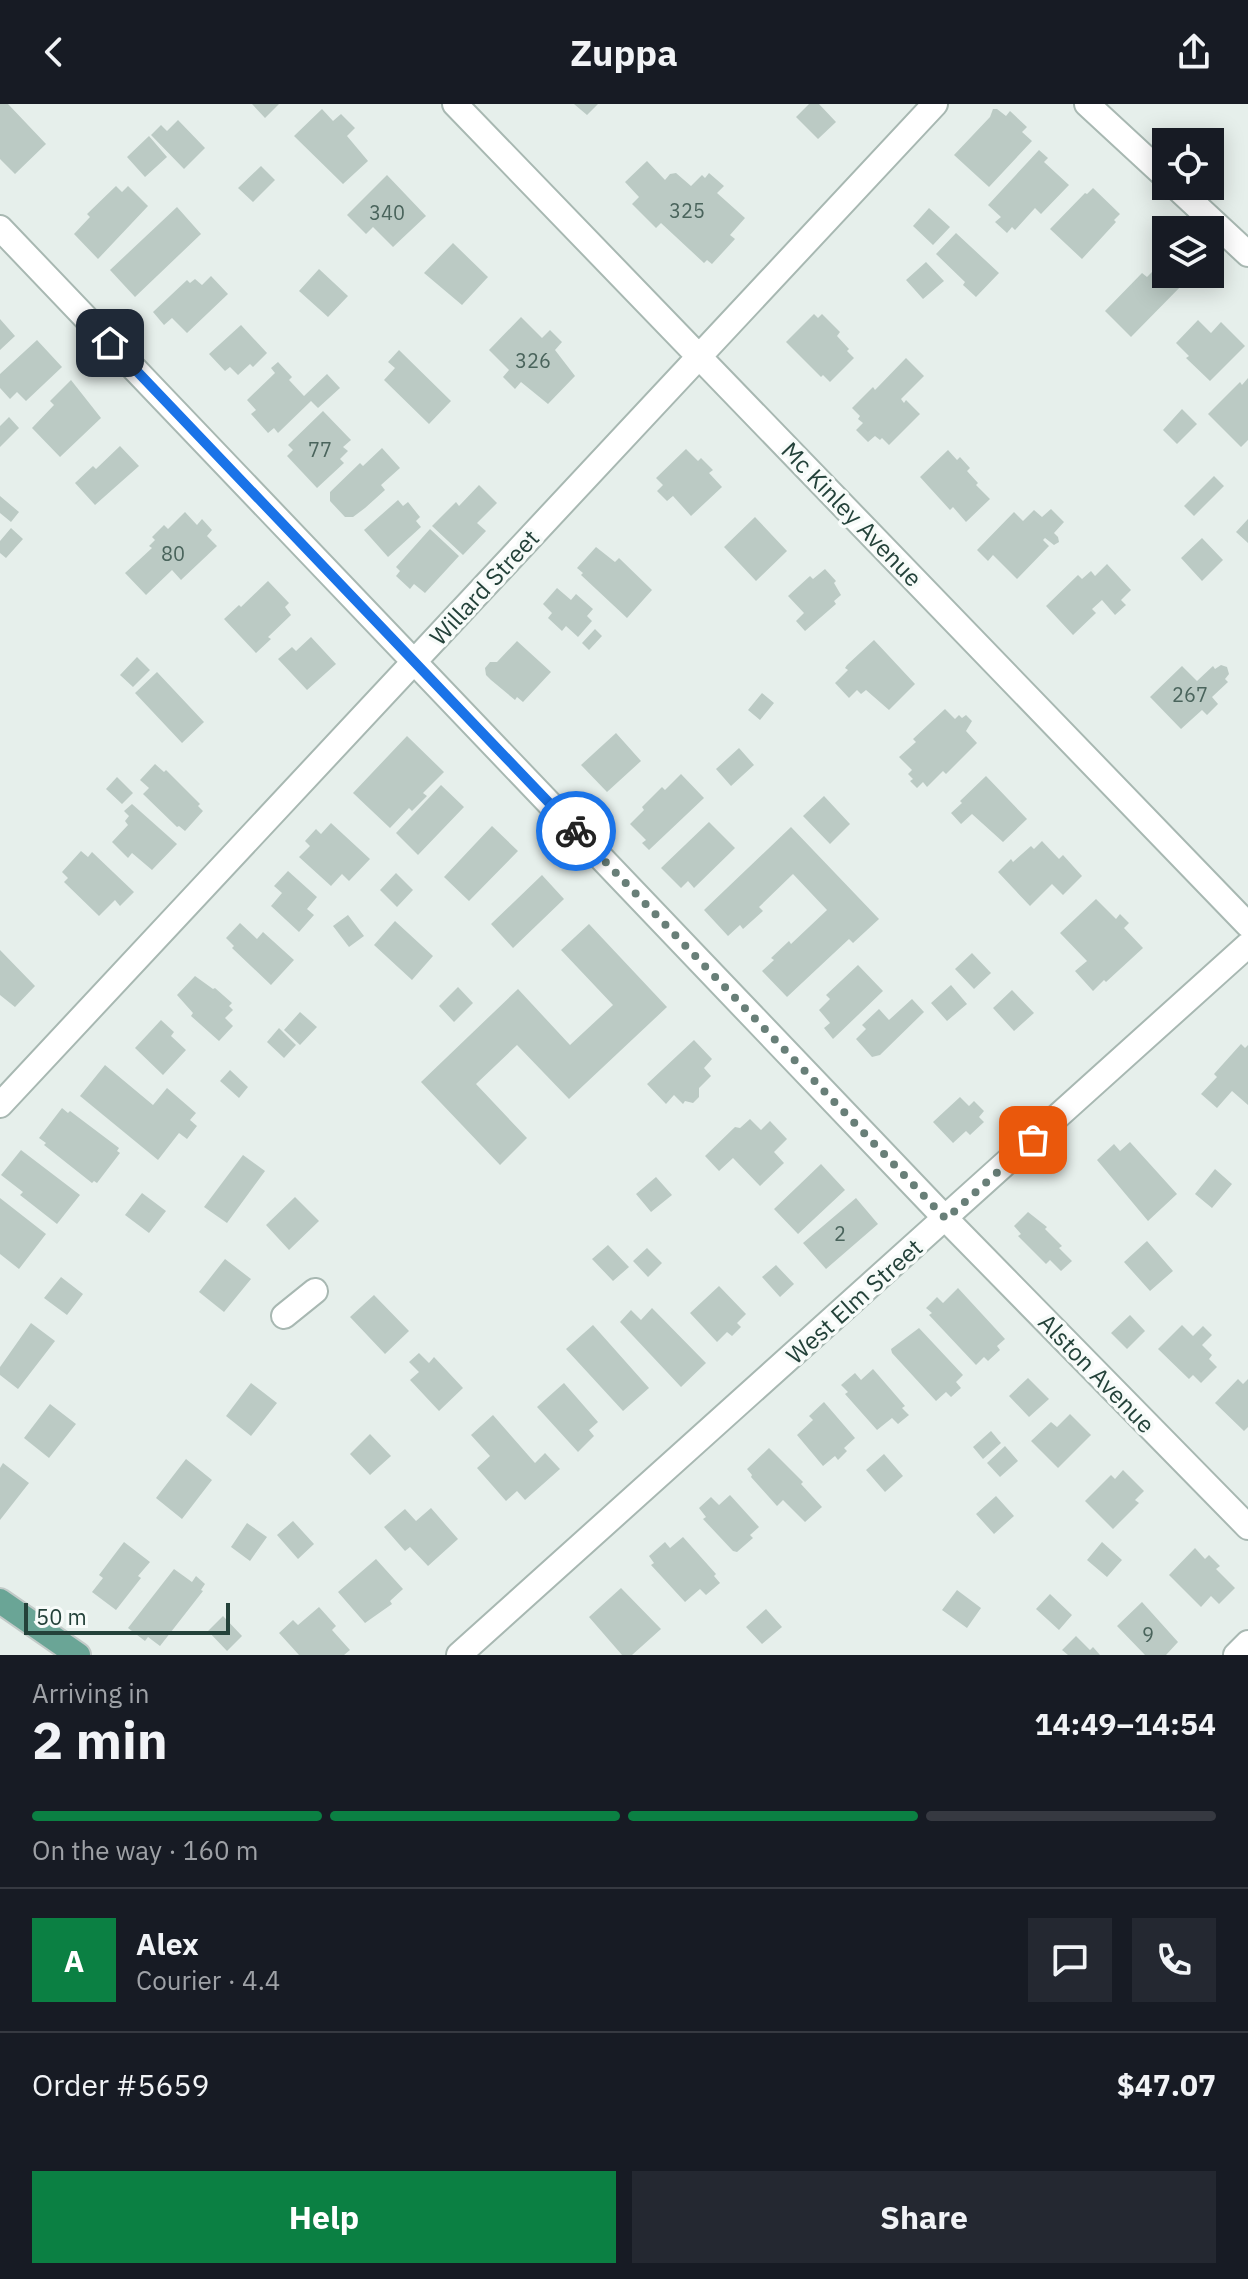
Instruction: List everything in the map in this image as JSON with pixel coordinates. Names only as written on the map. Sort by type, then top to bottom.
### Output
[{"type":"main road","points":[[0,1601],[78,1655]]},
{"type":"street","name":"Mc Kinley Avenue","points":[[455,104],[1248,925]]},
{"type":"street","name":"Willard Street","points":[[0,1105],[935,104]]},
{"type":"street","points":[[1087,104],[1152,164]]},
{"type":"street","points":[[1190,200],[1248,254]]},
{"type":"street","name":"Alston Avenue","points":[[0,228],[946,1219],[1248,1527]]},
{"type":"street","name":"West Elm Street","points":[[459,1655],[1248,945]]},
{"type":"street","points":[[284,1316],[315,1291]]},
{"type":"street","points":[[1236,1655],[1248,1643]]},
{"type":"building","points":[[0,104],[8,104],[46,144],[15,174],[0,159]]},
{"type":"building","points":[[252,104],[279,104],[265,118]]},
{"type":"building","points":[[574,104],[598,104],[587,115]]},
{"type":"building","points":[[809,104],[819,104],[836,122],[818,139],[796,117]]},
{"type":"building","points":[[322,109],[333,121],[341,114],[355,128],[347,136],[368,161],[343,184],[294,136]]},
{"type":"building","points":[[993,109],[1006,116],[1010,111],[1027,127],[1022,132],[1032,141],[989,187],[954,155],[990,117]]},
{"type":"building","points":[[178,120],[205,148],[184,169],[151,135],[161,125],[167,131]]},
{"type":"building","points":[[149,136],[167,157],[145,177],[127,157]]},
{"type":"building","points":[[1039,150],[1048,158],[1044,162],[1069,185],[1041,214],[1035,208],[1015,230],[1012,227],[1007,233],[995,222],[1001,217],[988,205]]},
{"type":"building","points":[[647,161],[665,180],[676,173],[691,186],[702,175],[705,178],[709,173],[724,186],[717,193],[745,218],[730,235],[735,239],[712,264],[707,260],[704,263],[661,223],[656,228],[632,204],[639,197],[625,182]]},
{"type":"building","points":[[261,166],[275,180],[253,202],[238,188]]},
{"type":"building","points":[[387,175],[426,216],[393,247],[373,227],[366,234],[347,215]]},
{"type":"building","points":[[116,186],[122,192],[128,186],[148,206],[98,259],[74,234],[90,217],[87,214]]},
{"type":"building","points":[[1093,188],[1120,214],[1082,259],[1050,229]]},
{"type":"building","points":[[177,207],[201,234],[135,297],[110,270]]},
{"type":"building","points":[[929,208],[950,227],[933,245],[913,226]]},
{"type":"building","points":[[956,233],[999,273],[976,297],[936,254]]},
{"type":"building","points":[[453,243],[488,277],[462,305],[424,273]]},
{"type":"building","points":[[926,262],[944,281],[923,299],[906,280]]},
{"type":"building","points":[[319,269],[348,296],[328,317],[299,291]]},
{"type":"building","points":[[1152,272],[1152,288],[1179,288],[1131,337],[1105,311],[1142,273],[1147,277]]},
{"type":"building","points":[[211,276],[228,294],[187,333],[172,318],[164,325],[153,312],[187,280],[190,283],[195,279],[202,285]]},
{"type":"building","points":[[814,314],[818,318],[822,314],[840,332],[837,336],[854,358],[830,382],[786,342]]},
{"type":"building","points":[[521,317],[542,338],[550,330],[562,342],[555,350],[575,376],[548,404],[521,382],[515,389],[503,377],[509,370],[489,350]]},
{"type":"building","points":[[0,319],[15,336],[0,350]]},
{"type":"building","points":[[1198,320],[1211,333],[1221,322],[1245,346],[1210,381],[1186,358],[1189,356],[1176,343]]},
{"type":"building","points":[[241,325],[267,353],[253,367],[250,364],[238,375],[230,367],[225,371],[209,354]]},
{"type":"building","points":[[37,340],[62,367],[26,401],[17,392],[10,399],[0,388],[0,374]]},
{"type":"building","points":[[399,350],[451,401],[429,424],[384,380],[395,368],[388,362]]},
{"type":"building","points":[[906,358],[924,376],[901,399],[920,414],[889,445],[875,436],[868,442],[856,430],[863,423],[852,408],[873,387],[875,390]]},
{"type":"building","points":[[278,362],[304,396],[327,374],[340,388],[318,408],[311,401],[278,433],[274,428],[268,433],[251,414],[256,410],[247,400],[275,373],[271,368]]},
{"type":"building","points":[[1248,378],[1248,440],[1241,447],[1208,414]]},
{"type":"building","points":[[71,380],[101,418],[60,457],[32,428],[54,405],[50,401]]},
{"type":"building","points":[[1182,409],[1197,424],[1177,444],[1163,430]]},
{"type":"building","points":[[323,411],[351,440],[343,447],[348,451],[340,459],[344,463],[317,488],[287,456],[293,450],[288,445]]},
{"type":"building","points":[[9,417],[19,428],[0,447],[0,426]]},
{"type":"building","points":[[120,446],[139,466],[95,505],[75,483],[93,466],[96,469]]},
{"type":"building","points":[[382,448],[400,468],[381,485],[385,490],[365,508],[353,517],[345,517],[330,501],[330,492],[360,463],[363,466]]},
{"type":"building","points":[[686,449],[713,470],[709,473],[722,487],[691,516],[673,496],[667,501],[657,491],[663,485],[656,478]]},
{"type":"building","points":[[948,450],[970,468],[967,471],[978,483],[976,485],[990,499],[966,522],[953,507],[950,510],[920,477]]},
{"type":"building","points":[[1214,476],[1224,486],[1194,516],[1184,506]]},
{"type":"building","points":[[479,485],[497,503],[477,523],[486,531],[463,555],[432,526],[456,502],[459,506]]},
{"type":"building","points":[[0,496],[19,512],[11,522],[0,513]]},
{"type":"building","points":[[398,500],[403,506],[408,502],[420,517],[416,521],[421,527],[388,557],[364,530]]},
{"type":"building","points":[[1051,509],[1064,522],[1054,533],[1059,542],[1054,545],[1045,538],[1043,540],[1049,546],[1017,579],[993,555],[988,561],[977,550],[1014,512],[1023,521],[1034,510],[1042,517]]},
{"type":"building","points":[[185,512],[197,525],[202,519],[212,530],[207,536],[217,546],[181,580],[172,570],[146,595],[125,573],[152,548],[149,546],[155,540],[152,537],[164,525],[168,529]]},
{"type":"building","points":[[755,517],[787,551],[756,581],[724,547]]},
{"type":"building","points":[[1248,519],[1248,543],[1236,532]]},
{"type":"building","points":[[11,528],[23,539],[6,558],[0,553],[0,541]]},
{"type":"building","points":[[430,529],[459,556],[425,593],[414,584],[410,589],[396,576],[400,571],[396,567]]},
{"type":"building","points":[[1202,538],[1223,560],[1202,581],[1181,558]]},
{"type":"building","points":[[596,547],[615,562],[619,558],[652,590],[627,618],[577,568]]},
{"type":"building","points":[[1107,564],[1131,590],[1121,600],[1126,605],[1115,615],[1102,600],[1092,609],[1096,613],[1073,635],[1046,606],[1078,575],[1082,579],[1091,571],[1095,576]]},
{"type":"building","points":[[825,569],[836,581],[834,583],[841,595],[834,601],[836,604],[805,631],[796,621],[804,613],[788,596],[810,576],[813,579]]},
{"type":"building","points":[[268,581],[289,603],[285,607],[291,615],[256,653],[224,619]]},
{"type":"building","points":[[557,588],[571,600],[576,594],[593,609],[587,616],[592,621],[578,637],[566,626],[562,631],[548,618],[552,613],[543,604]]},
{"type":"building","points":[[595,629],[602,636],[589,650],[582,643]]},
{"type":"building","points":[[311,637],[336,664],[307,690],[278,659],[292,647],[296,651]]},
{"type":"building","points":[[874,640],[915,684],[889,710],[866,690],[861,694],[857,690],[849,698],[835,683],[848,670],[845,668],[847,665]]},
{"type":"building","points":[[517,641],[551,672],[523,702],[517,697],[515,700],[491,680],[485,668],[490,662],[497,662]]},
{"type":"building","points":[[137,657],[150,670],[133,687],[120,675]]},
{"type":"building","points":[[1221,665],[1227,667],[1229,674],[1225,679],[1228,682],[1212,697],[1218,704],[1207,715],[1202,710],[1181,729],[1150,697],[1182,666],[1197,681],[1213,666],[1215,669]]},
{"type":"building","points":[[157,672],[204,722],[182,743],[135,693]]},
{"type":"building","points":[[762,693],[774,703],[760,720],[748,710]]},
{"type":"building","points":[[945,709],[955,719],[966,715],[972,721],[966,731],[977,743],[946,774],[943,771],[927,787],[923,782],[917,788],[908,774],[912,770],[899,757]]},
{"type":"building","points":[[616,733],[641,761],[607,792],[581,765]]},
{"type":"building","points":[[407,736],[444,772],[423,793],[427,796],[412,811],[409,808],[390,828],[353,793]]},
{"type":"building","points":[[739,748],[754,765],[731,786],[716,769]]},
{"type":"building","points":[[155,764],[164,772],[166,770],[200,804],[198,806],[203,811],[185,831],[143,794],[149,788],[140,780]]},
{"type":"building","points":[[681,774],[704,798],[649,850],[642,843],[646,840],[630,824],[662,787],[665,790]]},
{"type":"building","points":[[986,776],[1027,819],[1003,842],[972,814],[961,824],[951,813]]},
{"type":"building","points":[[117,777],[133,793],[122,804],[106,789]]},
{"type":"building","points":[[441,785],[464,807],[418,855],[396,833]]},
{"type":"building","points":[[824,796],[850,824],[830,844],[803,816]]},
{"type":"building","points":[[132,804],[177,844],[152,870],[132,853],[128,858],[112,842],[128,825],[125,821],[129,816],[124,811]]},
{"type":"building","points":[[709,822],[735,848],[694,888],[688,881],[681,888],[661,868]]},
{"type":"building","points":[[331,823],[370,859],[349,881],[342,874],[331,886],[299,857],[310,846],[305,841],[316,829],[321,834]]},
{"type":"building","points":[[492,826],[518,851],[469,901],[444,877]]},
{"type":"building","points":[[791,827],[879,919],[853,943],[849,939],[787,997],[762,971],[789,941],[791,944],[827,910],[793,874],[759,907],[763,911],[743,929],[740,925],[728,936],[704,910]]},
{"type":"building","points":[[1042,841],[1059,859],[1063,855],[1082,876],[1063,895],[1052,884],[1030,906],[998,872],[1011,859],[1013,862],[1031,846],[1034,849]]},
{"type":"building","points":[[81,851],[88,857],[92,852],[134,892],[120,906],[115,900],[99,916],[64,882],[68,878],[62,872]]},
{"type":"building","points":[[288,871],[317,897],[307,909],[314,915],[299,932],[271,906],[282,893],[274,886]]},
{"type":"building","points":[[396,873],[413,890],[397,907],[380,890]]},
{"type":"building","points":[[542,875],[564,899],[513,948],[491,924]]},
{"type":"building","points":[[1096,899],[1116,919],[1120,914],[1129,923],[1124,928],[1143,948],[1093,991],[1075,971],[1087,961],[1060,933]]},
{"type":"building","points":[[348,915],[364,936],[349,947],[333,926]]},
{"type":"building","points":[[395,921],[433,956],[412,980],[374,945]]},
{"type":"building","points":[[240,923],[257,939],[263,932],[294,960],[271,985],[232,948],[234,946],[226,938]]},
{"type":"building","points":[[589,924],[667,1007],[569,1099],[517,1045],[476,1084],[527,1138],[500,1165],[421,1082],[518,989],[570,1045],[613,1005],[561,950]]},
{"type":"building","points":[[0,950],[35,986],[15,1007],[0,995]]},
{"type":"building","points":[[972,953],[991,973],[974,989],[955,969]]},
{"type":"building","points":[[858,965],[883,991],[833,1039],[824,1028],[830,1023],[819,1010],[830,999],[826,995]]},
{"type":"building","points":[[195,976],[232,1003],[229,1006],[233,1010],[225,1018],[233,1026],[219,1041],[191,1016],[193,1013],[177,995]]},
{"type":"building","points":[[951,985],[967,1004],[947,1021],[931,1003]]},
{"type":"building","points":[[458,987],[473,1003],[454,1022],[439,1006]]},
{"type":"building","points":[[1012,990],[1034,1013],[1014,1031],[993,1008]]},
{"type":"building","points":[[912,999],[924,1012],[880,1055],[872,1057],[856,1039],[866,1029],[862,1025],[879,1009],[889,1020]]},
{"type":"building","points":[[300,1012],[317,1027],[300,1045],[284,1030]]},
{"type":"building","points":[[161,1020],[174,1032],[171,1036],[186,1050],[163,1075],[135,1048]]},
{"type":"building","points":[[279,1028],[296,1045],[284,1058],[267,1042]]},
{"type":"building","points":[[694,1040],[712,1059],[704,1068],[711,1076],[699,1088],[699,1097],[693,1103],[685,1101],[683,1104],[674,1095],[666,1104],[647,1084]]},
{"type":"building","points":[[1241,1044],[1245,1048],[1248,1045],[1248,1105],[1232,1091],[1217,1108],[1201,1094]]},
{"type":"building","points":[[105,1065],[153,1105],[167,1088],[196,1113],[190,1120],[197,1126],[187,1139],[179,1133],[158,1160],[80,1096]]},
{"type":"building","points":[[230,1070],[248,1087],[239,1098],[220,1081]]},
{"type":"building","points":[[960,1097],[969,1106],[974,1101],[984,1111],[979,1117],[984,1122],[970,1135],[966,1131],[953,1143],[933,1122]]},
{"type":"building","points":[[62,1108],[119,1148],[117,1151],[120,1153],[97,1183],[92,1183],[39,1138]]},
{"type":"building","points":[[750,1119],[761,1130],[770,1121],[787,1139],[774,1152],[784,1163],[760,1186],[733,1158],[719,1171],[705,1156],[735,1127],[740,1128]]},
{"type":"building","points":[[1130,1142],[1177,1194],[1148,1221],[1097,1160],[1114,1144],[1120,1151]]},
{"type":"building","points":[[21,1150],[80,1195],[57,1224],[20,1195],[23,1192],[1,1175]]},
{"type":"building","points":[[243,1155],[265,1171],[227,1223],[204,1207]]},
{"type":"building","points":[[821,1164],[845,1190],[798,1234],[774,1209]]},
{"type":"building","points":[[1215,1169],[1232,1184],[1212,1208],[1195,1194]]},
{"type":"building","points":[[656,1177],[672,1195],[651,1212],[636,1194]]},
{"type":"building","points":[[142,1193],[166,1211],[149,1233],[125,1215]]},
{"type":"building","points":[[295,1197],[319,1221],[289,1250],[266,1225]]},
{"type":"building","points":[[0,1198],[46,1234],[19,1269],[0,1254]]},
{"type":"building","points":[[856,1198],[878,1224],[826,1269],[803,1243]]},
{"type":"building","points":[[1028,1212],[1047,1227],[1045,1229],[1072,1261],[1061,1271],[1050,1260],[1046,1264],[1018,1236],[1021,1234],[1014,1226]]},
{"type":"building","points":[[1147,1241],[1173,1271],[1150,1291],[1124,1262]]},
{"type":"building","points":[[608,1245],[629,1267],[613,1281],[592,1259]]},
{"type":"building","points":[[647,1248],[662,1263],[648,1277],[633,1261]]},
{"type":"building","points":[[225,1259],[251,1279],[224,1312],[199,1292]]},
{"type":"building","points":[[776,1265],[794,1284],[780,1297],[762,1277]]},
{"type":"building","points":[[61,1277],[83,1294],[67,1315],[44,1298]]},
{"type":"building","points":[[719,1286],[746,1314],[737,1323],[741,1327],[732,1336],[727,1332],[717,1342],[690,1313]]},
{"type":"building","points":[[958,1288],[1005,1339],[997,1346],[1000,1350],[988,1361],[984,1357],[976,1365],[926,1308],[937,1297],[943,1303]]},
{"type":"building","points":[[374,1295],[409,1331],[385,1354],[350,1317]]},
{"type":"building","points":[[652,1308],[706,1363],[681,1387],[620,1322],[631,1310],[641,1320]]},
{"type":"building","points":[[1130,1315],[1145,1331],[1127,1349],[1111,1333]]},
{"type":"building","points":[[31,1323],[55,1341],[18,1389],[0,1375],[0,1367]]},
{"type":"building","points":[[593,1325],[649,1388],[623,1411],[566,1349]]},
{"type":"building","points":[[1182,1325],[1193,1336],[1203,1326],[1212,1335],[1202,1345],[1212,1355],[1209,1359],[1217,1367],[1201,1383],[1193,1375],[1189,1379],[1158,1349]]},
{"type":"building","points":[[919,1328],[963,1375],[956,1382],[961,1388],[951,1397],[946,1392],[936,1401],[892,1353],[891,1349]]},
{"type":"building","points":[[419,1353],[429,1363],[434,1357],[463,1388],[439,1411],[410,1380],[419,1372],[409,1362]]},
{"type":"building","points":[[873,1369],[909,1415],[898,1424],[892,1418],[877,1430],[845,1394],[848,1392],[841,1385],[855,1373],[861,1380]]},
{"type":"building","points":[[1028,1378],[1049,1399],[1029,1417],[1009,1396]]},
{"type":"building","points":[[1238,1379],[1243,1384],[1248,1379],[1248,1427],[1244,1431],[1215,1403]]},
{"type":"building","points":[[251,1383],[277,1403],[251,1436],[226,1416]]},
{"type":"building","points":[[564,1383],[598,1422],[589,1430],[594,1436],[578,1452],[537,1407]]},
{"type":"building","points":[[824,1402],[855,1438],[844,1448],[847,1451],[838,1460],[835,1456],[823,1466],[797,1435],[813,1420],[809,1416]]},
{"type":"building","points":[[50,1404],[76,1424],[49,1458],[24,1438]]},
{"type":"building","points":[[1070,1414],[1091,1435],[1058,1468],[1031,1441],[1051,1422],[1057,1427]]},
{"type":"building","points":[[493,1415],[535,1463],[545,1453],[560,1469],[525,1500],[517,1491],[506,1501],[477,1468],[490,1456],[471,1435]]},
{"type":"building","points":[[991,1431],[1001,1443],[983,1459],[973,1447]]},
{"type":"building","points":[[370,1434],[391,1456],[370,1475],[350,1454]]},
{"type":"building","points":[[1005,1446],[1018,1461],[1000,1477],[987,1463]]},
{"type":"building","points":[[769,1448],[803,1482],[801,1484],[822,1507],[805,1522],[783,1500],[777,1506],[747,1469]]},
{"type":"building","points":[[884,1454],[903,1476],[885,1492],[866,1470]]},
{"type":"building","points":[[186,1459],[212,1480],[182,1519],[156,1498]]},
{"type":"building","points":[[3,1463],[29,1483],[0,1520],[0,1468]]},
{"type":"building","points":[[1123,1470],[1144,1491],[1135,1500],[1139,1503],[1113,1529],[1085,1501],[1111,1475],[1115,1479]]},
{"type":"building","points":[[730,1495],[759,1527],[750,1535],[753,1538],[737,1552],[703,1519],[706,1517],[699,1508],[711,1497],[719,1505]]},
{"type":"building","points":[[996,1496],[1014,1516],[994,1534],[976,1514]]},
{"type":"building","points":[[431,1508],[458,1539],[428,1566],[410,1547],[405,1551],[384,1527],[405,1509],[416,1521]]},
{"type":"building","points":[[293,1521],[314,1544],[298,1559],[277,1535]]},
{"type":"building","points":[[247,1523],[267,1537],[250,1561],[231,1547]]},
{"type":"building","points":[[683,1537],[716,1574],[714,1576],[720,1583],[706,1595],[700,1589],[685,1602],[651,1565],[654,1563],[649,1556],[665,1542],[670,1548]]},
{"type":"building","points":[[124,1542],[150,1562],[116,1610],[92,1592],[103,1578],[99,1575]]},
{"type":"building","points":[[1102,1542],[1122,1560],[1107,1577],[1087,1560]]},
{"type":"building","points":[[1195,1548],[1205,1559],[1209,1555],[1220,1566],[1216,1569],[1235,1588],[1219,1604],[1211,1596],[1201,1607],[1169,1575]]},
{"type":"building","points":[[376,1559],[403,1589],[390,1601],[392,1604],[365,1623],[338,1592]]},
{"type":"building","points":[[174,1569],[192,1582],[196,1576],[205,1584],[203,1591],[160,1646],[148,1637],[145,1641],[128,1628]]},
{"type":"building","points":[[621,1588],[661,1629],[632,1655],[622,1655],[589,1617]]},
{"type":"building","points":[[957,1590],[981,1608],[967,1628],[942,1610]]},
{"type":"building","points":[[1050,1594],[1072,1615],[1059,1630],[1036,1609]]},
{"type":"building","points":[[1142,1602],[1178,1642],[1166,1655],[1145,1655],[1117,1626]]},
{"type":"building","points":[[319,1607],[336,1626],[332,1630],[350,1650],[344,1655],[299,1655],[279,1633],[293,1620],[298,1625]]},
{"type":"building","points":[[766,1609],[782,1627],[762,1644],[746,1627]]},
{"type":"building","points":[[223,1616],[242,1636],[227,1651],[208,1631]]},
{"type":"building","points":[[1076,1636],[1100,1655],[1068,1655],[1062,1650]]},
{"type":"way so far","points":[[576,831],[946,1219],[1033,1140]]},
{"type":"route","points":[[110,343],[576,831]]}]
